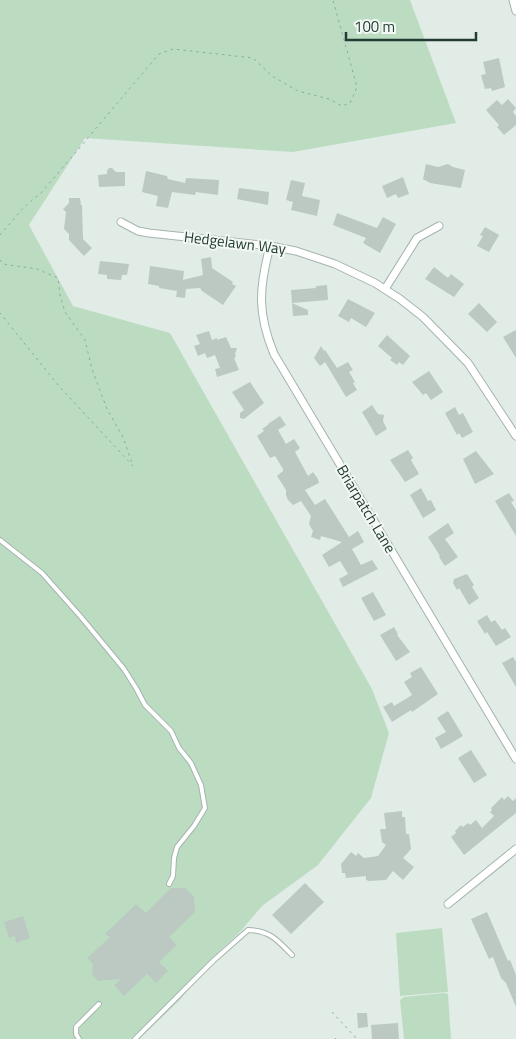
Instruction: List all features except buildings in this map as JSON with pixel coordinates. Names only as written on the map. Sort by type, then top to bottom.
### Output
[{"type":"street","points":[[513,0],[516,11]]},
{"type":"street","name":"Hedgelawn Way","points":[[121,222],[138,231],[149,234],[270,246],[296,251],[335,264],[385,289],[423,317],[468,362],[516,436]]},
{"type":"street","points":[[385,289],[417,238],[439,226]]},
{"type":"street","name":"Briarpatch Lane","points":[[270,246],[262,281],[261,298],[264,329],[274,354],[516,759]]},
{"type":"street","points":[[448,904],[516,849]]},
{"type":"lane","points":[[0,540],[42,573],[81,617],[124,669],[145,705],[171,731],[179,748],[191,763],[201,785],[205,808],[194,826],[176,847],[173,876],[169,884]]},
{"type":"lane","points":[[135,1039],[213,961],[248,930],[262,931],[274,937],[292,955]]},
{"type":"lane","points":[[79,1039],[76,1034],[76,1026],[99,1004]]},
{"type":"path","points":[[0,235],[24,207],[42,192],[159,54],[173,49],[253,58],[272,76],[298,91],[329,99],[342,106],[350,103],[357,87],[333,0]]},
{"type":"path","points":[[0,260],[3,264],[37,269],[58,278],[65,312],[85,340],[92,369],[107,409],[123,437],[133,466],[58,385],[0,313]]},
{"type":"path","points":[[332,1012],[357,1039]]},
{"type":"green space","points":[[0,0],[410,0],[456,123],[293,152],[85,138],[29,225],[73,306],[170,333],[372,689],[389,733],[371,798],[318,865],[262,906],[239,933],[214,956],[180,1000],[139,1039],[0,1039]]},
{"type":"green space","points":[[442,928],[448,992],[400,996],[396,933]]},
{"type":"green space","points":[[448,994],[451,1039],[404,1039],[400,1000],[404,997]]}]
